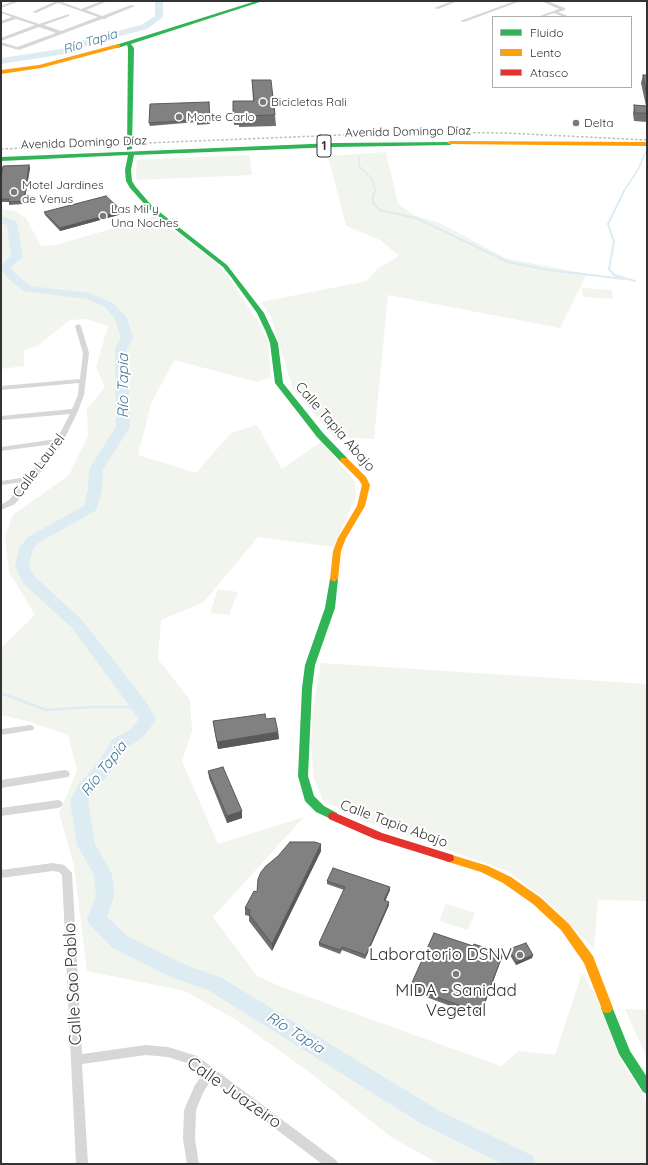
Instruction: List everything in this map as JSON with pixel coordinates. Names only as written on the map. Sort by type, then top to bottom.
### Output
[{"type":"main road","points":[[1,72],[53,63],[128,43],[261,1]]},
{"type":"main road","points":[[128,43],[131,48],[130,152]]},
{"type":"main road","name":"Avenida Domingo Díaz","points":[[1,159],[437,139],[647,139]]},
{"type":"main road","name":"Avenida Domingo Díaz","points":[[1,154],[130,152],[397,144],[647,144]]},
{"type":"main road","name":"Calle Tapia Abajo","points":[[130,152],[128,170],[129,181],[132,187],[150,207],[220,263],[233,276],[260,313],[270,332],[274,343],[279,382],[320,435],[366,485],[361,506],[342,538],[337,551],[330,608],[310,665],[307,688],[303,776],[309,798],[320,809],[338,819],[379,836],[484,869],[507,880],[537,901],[565,927],[589,960],[625,1054],[647,1088]]},
{"type":"street","points":[[1,7],[18,1]]},
{"type":"street","points":[[34,12],[58,1],[104,18]]},
{"type":"street","points":[[82,10],[106,1]]},
{"type":"street","points":[[436,8],[456,1]]},
{"type":"street","points":[[462,21],[519,1]]},
{"type":"street","points":[[542,1],[563,9],[542,16]]},
{"type":"street","points":[[550,4],[558,1]]},
{"type":"street","points":[[1,43],[18,49],[133,6]]},
{"type":"street","points":[[1,12],[61,33]]},
{"type":"street","points":[[554,12],[565,16]]},
{"type":"street","points":[[1,40],[67,15]]},
{"type":"street","points":[[1,23],[17,18]]},
{"type":"street","name":"Calle Laurel","points":[[1,508],[12,502],[60,441],[75,411],[84,381],[86,353],[78,326]]},
{"type":"street","points":[[1,388],[84,381]]},
{"type":"street","points":[[1,418],[75,411]]},
{"type":"street","points":[[1,449],[60,441]]},
{"type":"street","points":[[1,483],[30,479]]},
{"type":"street","points":[[1,732],[30,728]]},
{"type":"street","points":[[1,784],[65,774]]},
{"type":"street","points":[[1,812],[58,804]]},
{"type":"street","name":"Calle Sao Pablo","points":[[1,874],[53,867],[61,868],[67,873],[82,1164]]},
{"type":"street","name":"Calle Juazeiro","points":[[77,1060],[146,1050],[168,1052],[193,1060],[332,1164]]},
{"type":"street","points":[[193,1164],[189,1139],[190,1110],[199,1089],[210,1073]]},
{"type":"shaded area","points":[[386,152],[398,204],[416,216],[440,223],[505,258],[587,274],[560,328],[388,295],[374,439],[334,437],[293,389],[271,317],[261,302],[367,281],[377,269],[399,256],[380,240],[346,226],[328,156]]},
{"type":"shaded area","points":[[249,155],[252,175],[137,180],[136,175],[137,160]]},
{"type":"shaded area","points":[[1,209],[15,211],[26,218],[41,246],[56,245],[155,216],[214,261],[228,276],[260,325],[268,342],[271,377],[257,382],[174,360],[151,404],[138,455],[196,473],[231,433],[257,425],[282,469],[321,442],[355,482],[356,496],[334,547],[258,537],[204,602],[161,620],[158,659],[190,700],[192,731],[182,761],[218,844],[304,817],[213,917],[257,976],[284,988],[501,1066],[519,1051],[555,1055],[582,973],[596,996],[619,1057],[647,1101],[647,1164],[439,1164],[391,1137],[309,1072],[238,1021],[185,991],[87,971],[74,866],[59,813],[77,771],[68,735],[27,721],[1,715],[1,648],[35,615],[9,572],[5,536],[13,515],[69,475],[88,436],[87,409],[105,387],[96,367],[108,326],[87,319],[70,320],[37,346],[24,350],[24,366],[1,369]]},
{"type":"shaded area","points":[[582,288],[612,290],[613,299],[583,297]]},
{"type":"shaded area","points":[[218,589],[238,592],[229,615],[210,613]]},
{"type":"shaded area","points":[[321,663],[647,684],[647,901],[598,900],[594,949],[547,901],[508,871],[362,820],[323,800],[314,779],[311,742],[313,709]]},
{"type":"shaded area","points":[[446,904],[475,913],[468,930],[439,921]]},
{"type":"shaded area","points":[[625,1009],[647,1010],[647,1058]]},
{"type":"building","points":[[643,75],[647,75],[647,96]]},
{"type":"building","points":[[252,80],[271,80],[275,115],[239,116],[238,114],[233,114],[233,101],[254,101]]},
{"type":"building","name":"Monte Carlo","points":[[209,102],[210,121],[197,122],[197,120],[149,123],[150,104]]},
{"type":"building","points":[[634,105],[647,106],[647,113],[635,113]]},
{"type":"building","name":"Motel Jardines de Venus","points":[[29,165],[24,201],[9,202],[9,199],[1,199],[1,177],[3,166]]},
{"type":"building","points":[[106,196],[122,211],[60,228],[44,212]]},
{"type":"building","points":[[265,714],[266,719],[275,718],[278,732],[217,742],[213,721]]},
{"type":"building","points":[[223,767],[242,811],[227,816],[208,771]]},
{"type":"building","points":[[290,842],[315,842],[321,844],[272,944],[249,914],[250,910],[245,908],[254,891],[257,892],[258,879],[261,872]]},
{"type":"building","points":[[333,868],[390,887],[384,900],[389,902],[366,955],[342,947],[340,950],[319,943],[345,887],[327,881]]},
{"type":"building","name":"MIDA - Sanidad Vegetal","points":[[434,933],[503,954],[480,1013],[410,987]]},
{"type":"building","name":"Laboratorio DSNV","points":[[526,943],[533,955],[516,962],[509,949]]},
{"type":"waterway","name":"Río Tapia","points":[[1,61],[78,49],[86,42],[144,27],[159,17],[159,1]]},
{"type":"waterway","points":[[623,192],[638,170],[645,153]]},
{"type":"waterway","points":[[359,157],[359,166],[371,178],[376,190],[375,192]]},
{"type":"waterway","points":[[375,191],[373,195],[373,203],[380,210],[416,218],[508,262],[549,270],[624,279]]},
{"type":"waterway","points":[[624,191],[608,224],[614,242],[609,269],[614,275],[635,281]]},
{"type":"waterway","name":"Río Tapia","points":[[1,219],[12,223],[17,257],[5,267],[13,277],[27,289],[89,296],[109,305],[121,318],[127,338],[121,349],[123,427],[96,469],[95,490],[90,508],[33,540],[26,548],[22,566],[28,579],[77,624],[141,707],[148,720],[137,733],[119,744],[103,769],[85,789],[79,801],[86,845],[103,874],[105,896],[97,919],[120,942],[180,972],[215,984],[430,1117],[525,1164]]},
{"type":"waterway","points":[[1,693],[46,710],[93,707],[141,707]]},
{"type":"railway","points":[[1,149],[414,132],[505,133],[647,140]]},
{"type":"traffic: fast","points":[[118,46],[261,1]]},
{"type":"traffic: fast","points":[[128,43],[131,48],[129,149]]},
{"type":"traffic: fast","points":[[1,159],[335,145],[450,143]]},
{"type":"traffic: fast","points":[[131,154],[128,170],[129,181],[132,187],[150,207],[225,266],[233,276],[260,313],[270,332],[274,343],[279,383],[320,435],[344,460]]},
{"type":"traffic: fast","points":[[333,816],[320,809],[309,798],[303,776],[307,688],[310,665],[330,608],[334,579]]},
{"type":"traffic: fast","points":[[607,1008],[625,1054],[647,1088]]},
{"type":"traffic: slow","points":[[1,72],[39,67],[118,46]]},
{"type":"traffic: slow","points":[[450,143],[647,144]]},
{"type":"traffic: slow","points":[[334,579],[337,551],[342,538],[361,506],[366,485],[363,479],[344,460]]},
{"type":"traffic: slow","points":[[449,858],[484,869],[507,880],[537,901],[565,927],[589,960],[607,1008]]},
{"type":"traffic: jam","points":[[333,816],[379,836],[449,858]]},
{"type":"place","name":"Bicicletas Rali","points":[[263,102]]},
{"type":"place","name":"Monte Carlo","points":[[179,117]]},
{"type":"place","name":"Delta","points":[[576,123]]},
{"type":"place","name":"Motel Jardines de Venus","points":[[14,192]]},
{"type":"place","name":"Las Mil y Una Noches","points":[[103,216]]},
{"type":"place","name":"Laboratorio DSNV","points":[[520,955]]},
{"type":"place","name":"MIDA - Sanidad Vegetal","points":[[456,974]]}]
